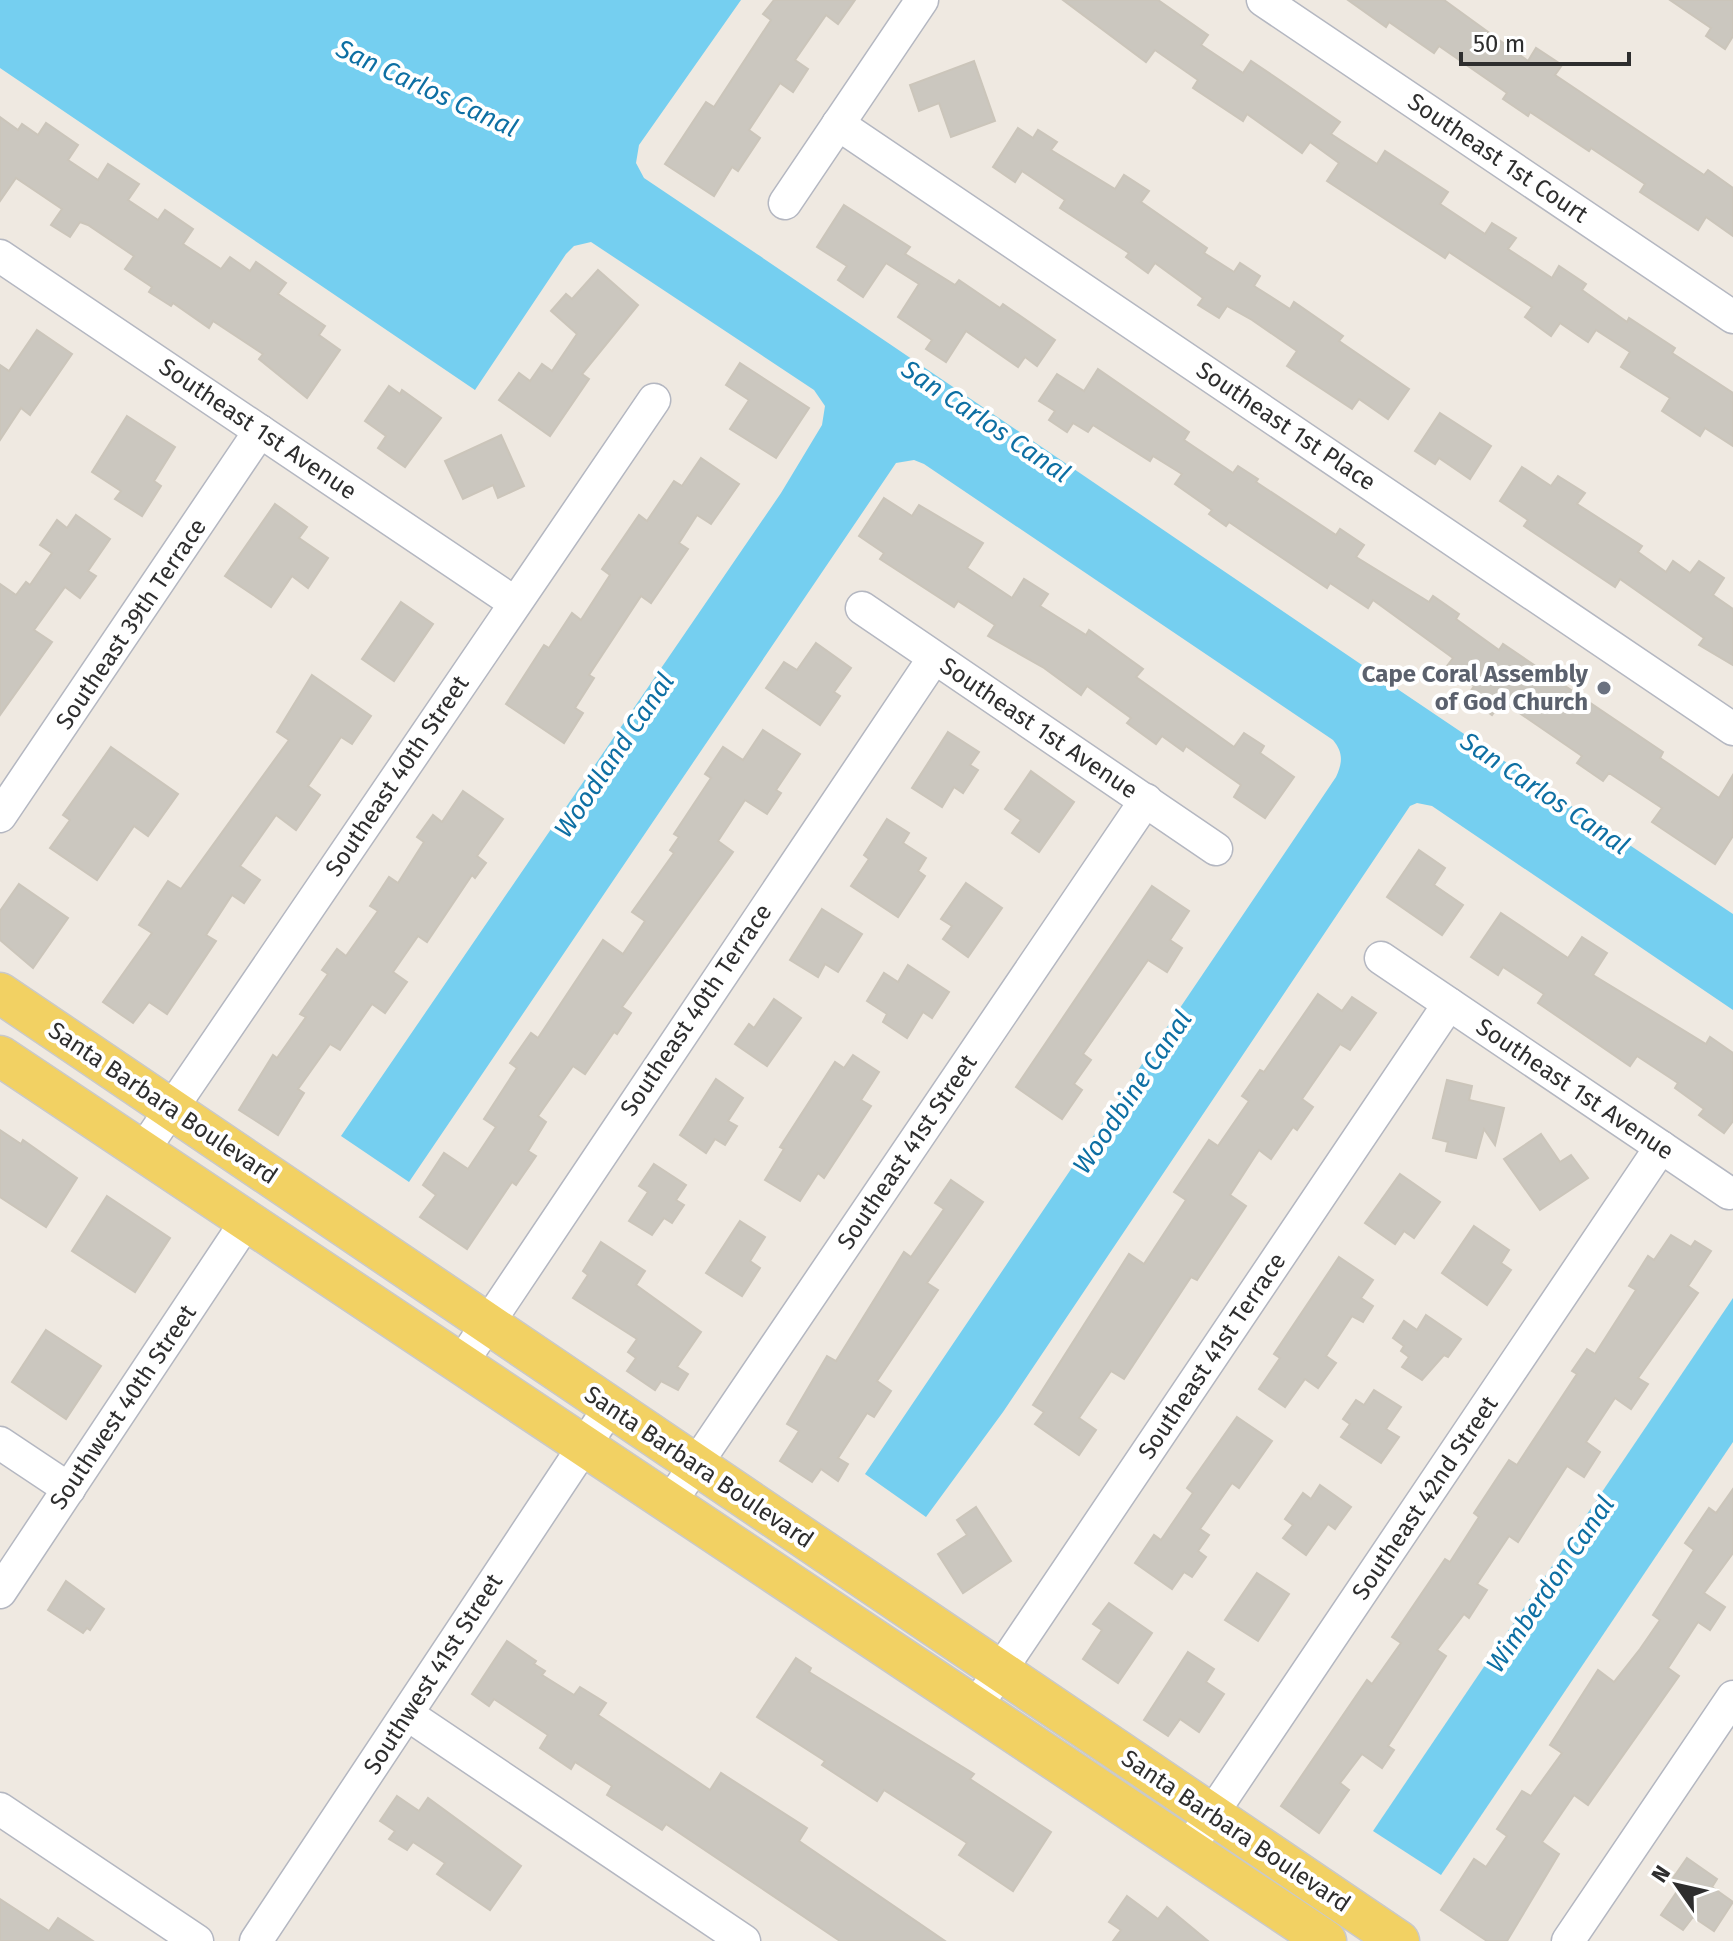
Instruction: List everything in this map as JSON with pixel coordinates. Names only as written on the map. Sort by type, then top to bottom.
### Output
[{"type":"main road","name":"Santa Barbara Boulevard","points":[[0,993],[1399,1941]]},
{"type":"main road","name":"Santa Barbara Boulevard","points":[[0,1056],[1326,1941]]},
{"type":"street","points":[[785,203],[922,0]]},
{"type":"street","name":"Southeast 1st Court","points":[[1263,0],[1733,317]]},
{"type":"street","name":"Southeast 1st Place","points":[[838,124],[1733,729]]},
{"type":"street","name":"Southeast 1st Avenue","points":[[2,261],[515,603]]},
{"type":"street","name":"Southeast 40th Street","points":[[142,1152],[654,400]]},
{"type":"street","name":"Southeast 39th Terrace","points":[[0,816],[260,431]]},
{"type":"street","name":"Southeast 1st Avenue","points":[[862,608],[1216,849]]},
{"type":"street","name":"Southeast 40th Terrace","points":[[460,1365],[934,658]]},
{"type":"street","name":"Southeast 41st Street","points":[[669,1504],[1146,800]]},
{"type":"street","name":"Southeast 1st Avenue","points":[[1381,958],[1729,1193]]},
{"type":"street","name":"Southeast 41st Terrace","points":[[975,1708],[1449,1004]]},
{"type":"street","name":"Southeast 42nd Street","points":[[1188,1849],[1661,1147]]},
{"type":"street","name":"Southwest 40th Street","points":[[0,1592],[246,1222]]},
{"type":"street","name":"Southwest 41st Street","points":[[256,1941],[610,1407]]},
{"type":"street","points":[[0,1443],[69,1489]]},
{"type":"street","points":[[1568,1941],[1733,1697]]},
{"type":"street","points":[[407,1714],[744,1941]]},
{"type":"street","points":[[0,1809],[197,1941]]},
{"type":"water","points":[[0,0],[741,0],[639,145],[636,163],[644,178],[1733,914],[1733,1010],[1432,806],[1417,803],[1410,806],[1003,1412],[926,1517],[865,1474],[1336,777],[1341,757],[1336,744],[924,464],[914,460],[896,463],[409,1182],[341,1136],[781,493],[822,425],[825,406],[814,390],[591,242],[574,246],[566,254],[475,390],[0,68]]},
{"type":"water","name":"Wimberdon Canal","points":[[1733,1298],[1733,1442],[1441,1875],[1373,1831]]},
{"type":"building","points":[[774,0],[855,0],[838,24],[826,15],[795,60],[808,69],[793,92],[780,83],[749,130],[760,138],[738,171],[732,167],[714,196],[665,164],[706,102],[714,107],[771,20],[763,14]]},
{"type":"building","points":[[1063,0],[1158,0],[1208,35],[1201,45],[1243,73],[1251,61],[1340,122],[1331,134],[1377,164],[1385,151],[1448,192],[1440,204],[1485,234],[1492,223],[1516,238],[1508,249],[1552,278],[1559,266],[1586,284],[1582,290],[1627,322],[1629,318],[1675,348],[1672,353],[1733,393],[1733,446],[1705,428],[1700,436],[1662,411],[1670,398],[1621,367],[1630,352],[1596,330],[1588,342],[1560,323],[1551,336],[1525,317],[1532,307],[1449,252],[1445,258],[1327,181],[1339,163],[1310,142],[1302,153],[1247,114],[1243,121],[1193,88],[1198,80],[1155,50],[1146,62]]},
{"type":"building","points":[[1348,0],[1444,0],[1528,61],[1536,48],[1562,65],[1555,75],[1704,175],[1708,170],[1733,188],[1733,236],[1706,217],[1698,230],[1640,192],[1645,184],[1530,112],[1528,116],[1503,99],[1507,93],[1439,46],[1434,53],[1389,22],[1386,27]]},
{"type":"building","points":[[1670,0],[1733,0],[1733,36],[1725,49],[1706,36],[1711,28]]},
{"type":"building","points":[[974,61],[995,121],[951,137],[939,103],[919,111],[910,85]]},
{"type":"building","points":[[0,117],[18,130],[22,124],[38,135],[46,123],[78,145],[68,160],[98,180],[108,164],[139,184],[128,200],[158,220],[165,210],[193,229],[183,244],[221,269],[230,257],[250,271],[256,262],[286,283],[278,294],[325,326],[319,335],[340,350],[307,398],[259,359],[263,354],[213,321],[209,328],[173,303],[171,306],[149,292],[152,287],[125,269],[134,256],[80,222],[70,237],[51,225],[62,209],[16,178],[0,201]]},
{"type":"building","points":[[1018,128],[1033,138],[1038,130],[1057,142],[1051,150],[1115,189],[1124,175],[1149,191],[1141,202],[1207,248],[1204,253],[1234,272],[1240,263],[1260,276],[1254,286],[1290,309],[1294,302],[1343,336],[1339,341],[1409,389],[1388,419],[1359,399],[1352,409],[1287,366],[1297,351],[1252,320],[1227,306],[1219,318],[1198,305],[1203,298],[1155,263],[1148,273],[1126,257],[1129,253],[1060,208],[1065,200],[1022,171],[1015,182],[993,167]]},
{"type":"building","points":[[844,205],[910,247],[905,254],[955,285],[959,280],[1000,308],[1003,304],[1055,340],[1037,366],[1025,357],[1018,367],[966,331],[946,362],[926,349],[932,340],[898,317],[919,284],[886,263],[863,297],[838,280],[847,266],[817,247]]},
{"type":"building","points":[[598,270],[638,305],[582,374],[589,379],[550,436],[499,400],[519,373],[530,381],[542,364],[552,371],[577,334],[551,311],[566,294],[572,299]]},
{"type":"building","points":[[37,330],[72,354],[30,415],[21,408],[0,440],[0,365],[9,371]]},
{"type":"building","points":[[740,363],[809,408],[776,458],[730,429],[749,400],[726,385]]},
{"type":"building","points":[[1098,369],[1189,432],[1184,440],[1233,473],[1238,466],[1258,479],[1256,482],[1336,535],[1340,529],[1364,545],[1356,557],[1429,602],[1433,596],[1459,614],[1456,619],[1499,650],[1503,644],[1663,752],[1660,758],[1719,798],[1733,775],[1733,836],[1715,864],[1652,822],[1662,808],[1609,773],[1603,781],[1577,763],[1582,756],[1502,701],[1492,715],[1467,697],[1474,686],[1447,666],[1453,658],[1373,600],[1368,608],[1330,583],[1327,588],[1229,522],[1226,526],[1209,514],[1212,510],[1175,484],[1182,474],[1153,456],[1150,461],[1093,425],[1088,432],[1073,423],[1067,432],[1049,420],[1055,411],[1039,401],[1057,374],[1084,391]]},
{"type":"building","points":[[389,386],[400,394],[402,390],[441,418],[405,467],[378,448],[386,436],[365,421]]},
{"type":"building","points":[[1440,413],[1491,446],[1470,479],[1439,458],[1435,464],[1415,451]]},
{"type":"building","points":[[127,416],[175,447],[154,481],[161,486],[142,516],[115,499],[121,491],[92,472]]},
{"type":"building","points":[[501,435],[524,486],[498,498],[493,485],[463,499],[445,461]]},
{"type":"building","points":[[701,458],[739,484],[711,524],[697,515],[679,543],[688,549],[651,603],[641,596],[589,675],[594,678],[575,708],[583,713],[564,743],[506,704],[544,645],[549,648],[572,613],[581,620],[610,575],[602,569],[639,515],[647,521],[674,481],[682,486]]},
{"type":"building","points":[[1522,467],[1551,486],[1558,476],[1585,493],[1577,504],[1642,546],[1638,552],[1666,572],[1673,561],[1690,573],[1699,561],[1724,578],[1713,595],[1733,609],[1733,665],[1699,645],[1704,638],[1620,579],[1615,587],[1524,526],[1528,520],[1500,501]]},
{"type":"building","points":[[884,498],[912,516],[919,505],[983,543],[967,568],[1012,598],[1024,579],[1048,594],[1040,606],[1086,635],[1089,630],[1143,669],[1136,677],[1234,747],[1244,733],[1264,746],[1260,753],[1294,777],[1265,818],[1234,797],[1241,785],[1186,746],[1183,751],[1162,736],[1156,744],[1127,723],[1131,718],[1087,686],[1081,695],[1044,668],[988,636],[995,625],[958,601],[954,607],[880,559],[884,553],[859,536]]},
{"type":"building","points":[[275,504],[307,527],[299,538],[328,558],[308,588],[292,576],[271,607],[225,576]]},
{"type":"building","points":[[76,515],[110,539],[88,571],[96,576],[80,598],[65,587],[34,630],[52,642],[0,715],[0,584],[16,595],[26,582],[30,585],[52,553],[40,545],[57,520],[67,528]]},
{"type":"building","points":[[401,602],[433,624],[394,681],[362,659]]},
{"type":"building","points":[[816,643],[851,668],[834,692],[840,696],[820,725],[766,688],[784,662],[797,670]]},
{"type":"building","points":[[312,675],[371,716],[352,744],[341,737],[308,786],[320,795],[296,830],[276,815],[240,866],[260,880],[244,903],[232,895],[206,935],[216,941],[167,1014],[149,1002],[133,1023],[103,1002],[152,933],[139,925],[168,881],[181,889],[289,740],[277,732]]},
{"type":"building","points":[[763,730],[800,754],[776,790],[781,793],[767,814],[745,800],[718,841],[733,852],[622,1007],[631,1013],[617,1034],[614,1032],[585,1074],[573,1066],[538,1116],[546,1122],[528,1151],[536,1156],[516,1185],[512,1182],[467,1249],[420,1217],[436,1195],[423,1185],[444,1153],[468,1169],[496,1127],[484,1119],[517,1068],[510,1063],[531,1033],[538,1038],[603,940],[623,954],[645,921],[632,912],[674,853],[670,850],[679,837],[674,834],[711,778],[705,774],[723,747],[743,760]]},
{"type":"building","points":[[948,732],[979,752],[970,765],[978,770],[963,793],[954,787],[942,807],[912,788]]},
{"type":"building","points":[[111,747],[178,794],[148,836],[134,826],[97,880],[50,848],[70,820],[63,815]]},
{"type":"building","points":[[1031,771],[1074,802],[1039,852],[1012,833],[1021,820],[1005,809]]},
{"type":"building","points":[[463,791],[503,819],[477,856],[486,863],[475,878],[472,875],[427,942],[418,936],[393,972],[407,982],[385,1013],[372,1004],[340,1050],[330,1044],[298,1089],[304,1093],[278,1135],[239,1110],[273,1055],[277,1058],[306,1017],[300,1014],[328,974],[322,970],[337,949],[346,956],[378,911],[370,906],[389,877],[398,883],[424,842],[417,837],[433,815],[442,822]]},
{"type":"building","points":[[887,819],[909,833],[903,843],[926,858],[918,871],[925,876],[898,917],[851,886],[869,859],[864,855]]},
{"type":"building","points":[[1419,850],[1445,868],[1434,885],[1463,905],[1442,935],[1387,897]]},
{"type":"building","points":[[966,883],[1002,908],[968,957],[943,939],[952,926],[941,919]]},
{"type":"building","points":[[19,884],[68,918],[33,968],[0,940],[0,911]]},
{"type":"building","points":[[1152,886],[1189,911],[1170,940],[1182,948],[1167,972],[1148,960],[1083,1054],[1091,1060],[1074,1084],[1082,1090],[1062,1119],[1016,1087]]},
{"type":"building","points":[[822,909],[862,934],[838,972],[825,964],[818,977],[790,960]]},
{"type":"building","points":[[1501,913],[1568,958],[1582,937],[1607,953],[1593,975],[1706,1044],[1710,1037],[1733,1053],[1733,1121],[1724,1133],[1699,1115],[1704,1109],[1675,1088],[1678,1083],[1637,1056],[1630,1066],[1538,1003],[1544,994],[1503,967],[1498,975],[1471,957]]},
{"type":"building","points":[[908,965],[949,992],[932,1018],[923,1012],[907,1038],[883,1022],[887,1014],[867,1001],[884,973],[898,982]]},
{"type":"building","points":[[1318,994],[1342,1011],[1352,997],[1376,1013],[1350,1050],[1340,1044],[1302,1099],[1313,1107],[1297,1130],[1293,1127],[1271,1159],[1259,1150],[1230,1195],[1246,1206],[1197,1280],[1191,1277],[1124,1379],[1111,1371],[1079,1418],[1096,1430],[1079,1455],[1035,1424],[1044,1412],[1033,1405],[1129,1254],[1144,1264],[1186,1200],[1174,1192],[1209,1140],[1218,1146],[1249,1101],[1242,1096],[1260,1070],[1264,1072]]},
{"type":"building","points":[[774,999],[801,1018],[767,1066],[735,1044],[749,1024],[754,1028]]},
{"type":"building","points":[[853,1055],[879,1072],[861,1100],[871,1106],[824,1178],[818,1173],[800,1201],[765,1180],[784,1149],[780,1147],[835,1062],[844,1068]]},
{"type":"building","points":[[716,1079],[743,1098],[728,1121],[737,1126],[725,1145],[715,1139],[706,1153],[680,1135]]},
{"type":"building","points":[[1447,1080],[1472,1086],[1469,1100],[1504,1108],[1495,1145],[1484,1129],[1476,1158],[1446,1151],[1448,1142],[1433,1138]]},
{"type":"building","points":[[0,1130],[21,1144],[23,1140],[77,1178],[46,1227],[0,1197]]},
{"type":"building","points":[[1541,1134],[1560,1162],[1571,1155],[1588,1178],[1540,1210],[1504,1159]]},
{"type":"building","points":[[654,1164],[686,1185],[676,1200],[684,1205],[672,1223],[664,1218],[652,1235],[629,1221],[648,1192],[639,1186]]},
{"type":"building","points":[[1400,1174],[1440,1202],[1414,1238],[1404,1231],[1395,1244],[1365,1223]]},
{"type":"building","points":[[951,1180],[983,1202],[927,1283],[938,1290],[877,1381],[891,1391],[874,1417],[867,1413],[838,1458],[848,1464],[838,1481],[821,1469],[812,1482],[780,1461],[799,1431],[787,1424],[827,1356],[836,1361],[904,1252],[911,1257],[944,1209],[935,1203]]},
{"type":"building","points":[[107,1196],[170,1238],[135,1292],[72,1251]]},
{"type":"building","points":[[740,1221],[765,1237],[750,1261],[760,1268],[742,1296],[706,1273]]},
{"type":"building","points":[[1474,1226],[1509,1250],[1501,1263],[1511,1270],[1487,1305],[1442,1273]]},
{"type":"building","points":[[1671,1235],[1691,1247],[1695,1241],[1711,1251],[1688,1286],[1698,1293],[1638,1378],[1648,1384],[1631,1409],[1615,1398],[1586,1442],[1600,1452],[1584,1477],[1567,1466],[1518,1542],[1509,1536],[1477,1584],[1487,1590],[1469,1618],[1464,1614],[1437,1650],[1446,1656],[1388,1746],[1394,1750],[1382,1768],[1362,1754],[1340,1783],[1349,1790],[1319,1833],[1281,1806],[1367,1680],[1372,1684],[1401,1643],[1392,1637],[1445,1559],[1450,1562],[1479,1517],[1474,1513],[1509,1460],[1517,1465],[1577,1374],[1572,1371],[1587,1349],[1595,1354],[1636,1290],[1629,1286],[1648,1256],[1654,1260]]},
{"type":"building","points":[[601,1242],[645,1271],[636,1285],[701,1332],[677,1367],[688,1374],[678,1390],[661,1381],[655,1390],[627,1371],[636,1358],[628,1352],[637,1339],[573,1298],[588,1275],[583,1271]]},
{"type":"building","points":[[1339,1257],[1373,1280],[1361,1298],[1373,1306],[1363,1322],[1352,1316],[1326,1356],[1336,1363],[1318,1388],[1305,1379],[1285,1407],[1259,1389],[1280,1358],[1274,1354]]},
{"type":"building","points":[[1426,1315],[1461,1339],[1448,1357],[1444,1355],[1422,1380],[1402,1367],[1409,1357],[1401,1351],[1404,1346],[1393,1338],[1404,1321],[1417,1330]]},
{"type":"building","points":[[46,1330],[101,1366],[66,1419],[12,1382]]},
{"type":"building","points":[[1374,1390],[1401,1407],[1386,1429],[1399,1437],[1381,1463],[1341,1437],[1350,1424],[1343,1419],[1356,1400],[1364,1405]]},
{"type":"building","points":[[1237,1417],[1272,1441],[1239,1488],[1232,1483],[1200,1529],[1209,1535],[1198,1551],[1206,1557],[1192,1577],[1184,1572],[1172,1589],[1135,1563],[1154,1535],[1161,1540],[1193,1493],[1187,1488]]},
{"type":"building","points":[[1320,1485],[1351,1507],[1335,1529],[1328,1524],[1306,1555],[1283,1538],[1293,1525],[1285,1519],[1303,1493],[1311,1499]]},
{"type":"building","points":[[1733,1489],[1733,1553],[1704,1593],[1725,1607],[1710,1630],[1698,1622],[1668,1668],[1679,1676],[1588,1805],[1574,1795],[1542,1842],[1559,1854],[1507,1941],[1487,1941],[1441,1910],[1474,1859],[1486,1867],[1507,1836],[1497,1829],[1522,1791],[1531,1796],[1562,1753],[1550,1745],[1598,1670],[1614,1682],[1640,1649],[1660,1620],[1653,1615],[1694,1550],[1685,1543],[1709,1508],[1716,1513]]},
{"type":"building","points":[[976,1507],[1011,1561],[963,1593],[938,1554],[967,1535],[957,1520]]},
{"type":"building","points":[[1257,1573],[1289,1594],[1258,1641],[1225,1620]]},
{"type":"building","points":[[66,1581],[104,1609],[90,1630],[87,1628],[83,1633],[48,1610]]},
{"type":"building","points":[[1109,1603],[1152,1633],[1118,1683],[1083,1659],[1102,1630],[1093,1624]]},
{"type":"building","points":[[507,1641],[536,1661],[534,1664],[545,1671],[542,1675],[574,1695],[580,1687],[606,1703],[598,1715],[710,1790],[721,1773],[807,1828],[799,1841],[945,1941],[840,1941],[666,1824],[662,1830],[607,1795],[612,1786],[575,1762],[571,1769],[540,1748],[548,1735],[494,1699],[489,1706],[472,1694]]},
{"type":"building","points":[[1188,1652],[1214,1669],[1206,1682],[1224,1694],[1199,1732],[1180,1719],[1168,1736],[1144,1720]]},
{"type":"building","points":[[796,1658],[811,1668],[809,1672],[974,1774],[970,1779],[1051,1832],[1013,1891],[959,1855],[967,1843],[884,1790],[877,1801],[822,1765],[825,1761],[757,1717]]},
{"type":"building","points":[[397,1796],[419,1811],[428,1798],[521,1866],[490,1910],[437,1874],[445,1863],[413,1842],[407,1850],[389,1839],[395,1831],[380,1821]]},
{"type":"building","points":[[1687,1858],[1717,1879],[1712,1887],[1733,1902],[1714,1931],[1693,1917],[1683,1930],[1661,1915],[1680,1887],[1671,1881]]},
{"type":"building","points":[[1127,1896],[1158,1919],[1167,1907],[1208,1941],[1113,1941],[1121,1930],[1109,1922]]},
{"type":"building","points":[[0,1899],[49,1931],[58,1918],[93,1941],[0,1941]]},
{"type":"place","name":"Cape Coral Assembly of God Church","points":[[1604,688]]},
{"type":"water label","name":"San Carlos Canal","points":[[427,88]]},
{"type":"water label","name":"San Carlos Canal","points":[[986,421]]},
{"type":"water label","name":"Woodland Canal","points":[[614,755]]},
{"type":"water label","name":"San Carlos Canal","points":[[1545,793]]},
{"type":"water label","name":"Woodbine Canal","points":[[1132,1092]]}]
